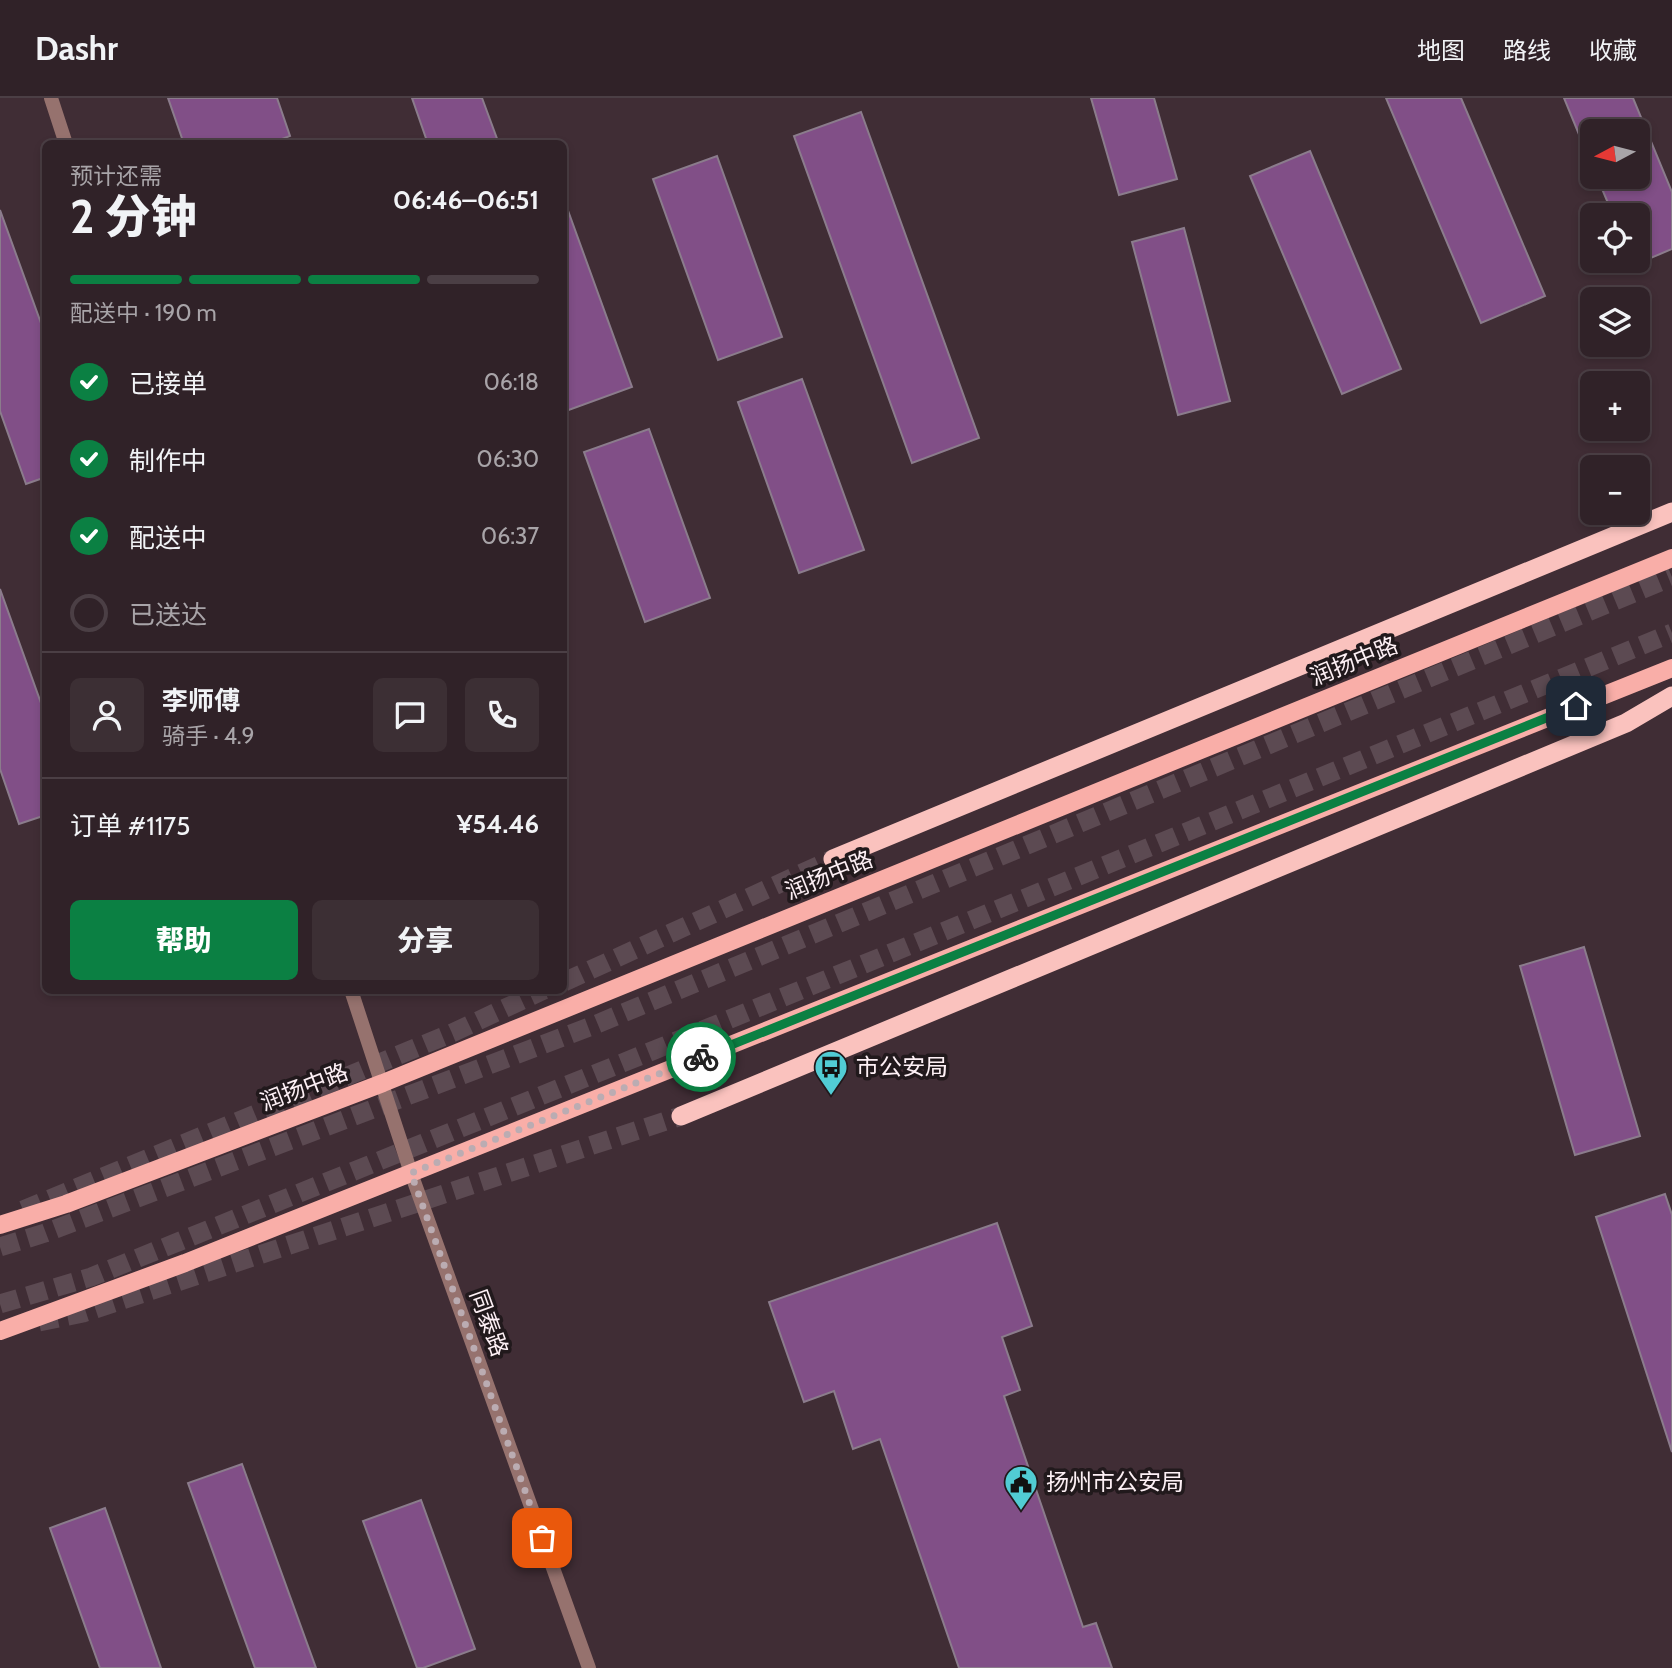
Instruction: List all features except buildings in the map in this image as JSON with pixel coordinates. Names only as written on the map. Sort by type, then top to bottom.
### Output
[{"type":"highway","points":[[833,859],[1672,512]]},
{"type":"highway","points":[[681,1116],[1626,723],[1672,696]]},
{"type":"main road","name":"润扬中路","points":[[0,1225],[66,1204],[383,1083],[1672,558]]},
{"type":"main road","points":[[0,1331],[185,1263],[1672,668]]},
{"type":"street","points":[[51,98],[65,140]]},
{"type":"street","name":"同泰路","points":[[352,994],[411,1173],[589,1668]]},
{"type":"tunnel","points":[[0,1247],[45,1233],[592,1026],[1672,577]]},
{"type":"tunnel","points":[[0,1304],[91,1277],[647,1053],[1672,633]]},
{"type":"tunnel","points":[[567,981],[833,859]]},
{"type":"tunnel","points":[[23,1210],[452,1033],[535,994]]},
{"type":"tunnel","points":[[39,1322],[83,1313],[681,1116]]},
{"type":"way so far","points":[[542,1538],[411,1173],[701,1057]]},
{"type":"place","name":"市公安局","points":[[831,1097]]},
{"type":"place","name":"扬州市公安局","points":[[1021,1512]]},
{"type":"route","points":[[701,1057],[1576,706]]}]
